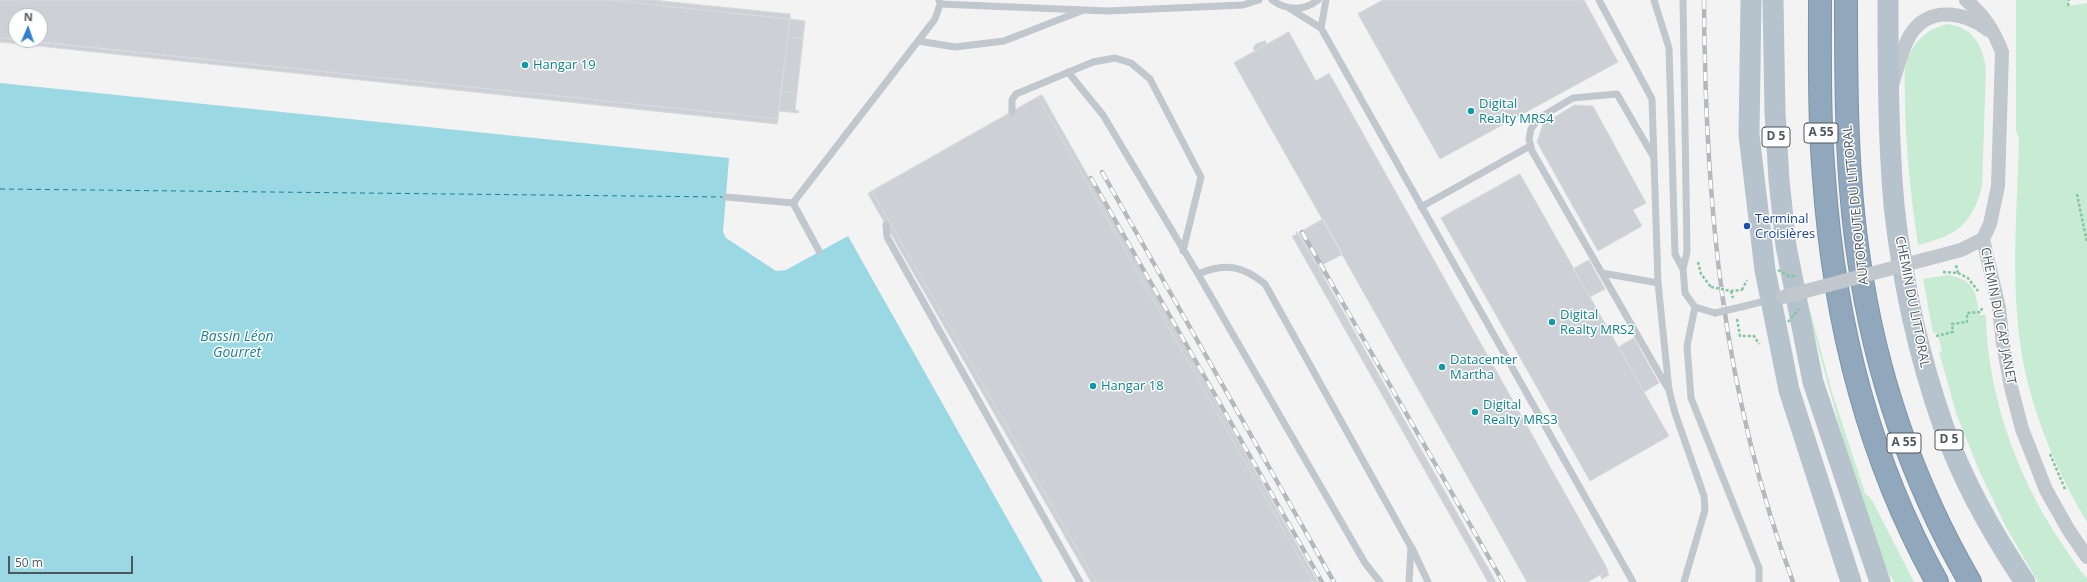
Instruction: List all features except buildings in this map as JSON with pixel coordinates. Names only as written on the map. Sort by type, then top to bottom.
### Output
[{"type":"highway","name":"AUTOROUTE DU LITTORAL","points":[[1820,0],[1820,91],[1823,172],[1840,303],[1857,383],[1880,458],[1914,540],[1937,582]]},
{"type":"highway","name":"AUTOROUTE DU LITTORAL","points":[[1846,0],[1848,140],[1859,260],[1868,313],[1884,379],[1905,445],[1929,504],[1970,582]]},
{"type":"main road","points":[[1751,0],[1749,135],[1760,237],[1777,299],[1789,390],[1851,582]]},
{"type":"main road","name":"D 5","points":[[1772,0],[1775,119],[1779,180],[1786,246],[1813,382],[1880,582]]},
{"type":"main road","name":"CHEMIN DU LITTORAL","points":[[1888,0],[1888,95],[1891,163],[1899,242],[1927,374],[1944,429],[1969,484],[1992,528],[2025,582]]},
{"type":"street","name":"CHEMIN DU CAP JANET","points":[[1966,0],[1987,20],[1997,37],[2002,52],[1998,186],[1990,224],[1983,239],[1998,308],[2002,344],[2011,387],[2022,429],[2046,490],[2068,529],[2087,557]]},
{"type":"street","points":[[1888,95],[1906,43],[1918,26],[1924,21],[1936,16],[1954,14],[1976,21],[1997,37]]},
{"type":"street","points":[[1777,299],[1961,250],[1983,239]]},
{"type":"lane","points":[[793,203],[935,19],[940,2],[1108,11],[1243,5],[1259,0]]},
{"type":"lane","points":[[1272,0],[1289,8],[1320,28],[1633,582]]},
{"type":"lane","points":[[1289,8],[1300,8],[1312,5],[1318,0]]},
{"type":"lane","points":[[1320,28],[1326,0]]},
{"type":"lane","points":[[1598,0],[1652,99],[1658,283],[1669,390],[1675,413],[1704,496],[1705,510],[1684,582]]},
{"type":"lane","points":[[1654,0],[1669,48],[1675,254],[1683,269]]},
{"type":"lane","points":[[1682,2],[1687,252],[1683,269],[1685,293],[1695,307],[1715,313],[1777,299]]},
{"type":"lane","points":[[918,41],[955,47],[1004,41],[1083,10]]},
{"type":"lane","points":[[1012,112],[1012,100],[1016,94],[1068,72],[1094,62],[1115,58],[1132,63],[1150,79],[1201,178],[1183,251]]},
{"type":"lane","points":[[1068,72],[1102,115],[1198,274],[1365,563],[1380,582]]},
{"type":"lane","points":[[1654,157],[1617,94],[1573,98],[1539,118],[1531,129],[1529,139],[1530,146],[1669,390]]},
{"type":"lane","points":[[1421,206],[1530,146]]},
{"type":"lane","points":[[726,197],[793,203]]},
{"type":"lane","points":[[793,203],[819,252]]},
{"type":"lane","points":[[886,225],[886,238],[1080,582]]},
{"type":"lane","points":[[1198,274],[1213,267],[1230,267],[1252,273],[1265,284],[1411,547],[1428,582]]},
{"type":"lane","points":[[1602,273],[1658,283]]},
{"type":"lane","points":[[1695,307],[1687,346],[1691,398],[1759,568],[1759,582]]},
{"type":"lane","points":[[1409,582],[1411,547]]},
{"type":"path","points":[[2068,6],[2069,0]]},
{"type":"path","points":[[2077,194],[2087,242]]},
{"type":"path","points":[[1778,270],[1789,276],[1798,276]]},
{"type":"path","points":[[1711,287],[1731,291],[1742,290]]},
{"type":"path","points":[[1788,322],[1796,312],[1804,306]]},
{"type":"path","points":[[1935,336],[1952,332],[1952,324],[1967,322],[1966,314],[1981,312],[1982,308]]},
{"type":"path","points":[[1740,336],[1749,335],[1754,336],[1757,339]]},
{"type":"green space","points":[[2016,0],[2068,0],[2068,6],[2087,3],[2087,522],[2067,486],[2050,449],[2030,391],[2020,343],[2017,314],[2015,255],[2019,139],[2016,131]]},
{"type":"green space","points":[[1948,24],[1964,29],[1975,39],[1982,52],[1986,68],[1982,187],[1973,211],[1960,227],[1943,237],[1918,245],[1907,153],[1904,78],[1905,69],[1910,53],[1918,41],[1928,32]]},
{"type":"green space","points":[[1948,275],[1968,283],[1975,293],[1979,315],[1986,315],[1992,377],[2009,439],[2035,498],[2050,525],[2076,565],[2087,578],[2087,582],[2038,582],[2007,529],[1981,475],[1957,416],[1939,352],[1942,351],[1937,333],[1933,333],[1923,279]]},
{"type":"green space","points":[[1810,310],[1832,392],[1865,493],[1872,500],[1914,582],[1894,582],[1886,568],[1874,539],[1863,510],[1850,465],[1808,311]]},
{"type":"water","name":"Bassin Léon Gourret","points":[[0,83],[729,158],[723,232],[726,238],[776,271],[786,270],[848,236],[1043,582],[0,582]]},
{"type":"ferry route","points":[[0,189],[723,197]]},
{"type":"railway","points":[[1704,0],[1708,149],[1722,295],[1734,367],[1749,439],[1769,510],[1793,582]]},
{"type":"railway","points":[[1102,172],[1334,582]]},
{"type":"railway","points":[[1091,178],[1322,582]]},
{"type":"railway","points":[[1302,232],[1503,582]]},
{"type":"place","name":"Hangar 19","points":[[525,65]]},
{"type":"place","name":"Digital Realty MRS4","points":[[1471,111]]},
{"type":"place","name":"Terminal Croisières","points":[[1747,226]]},
{"type":"place","name":"Digital Realty MRS2","points":[[1552,322]]},
{"type":"place","name":"Datacenter Martha","points":[[1442,367]]},
{"type":"place","name":"Hangar 18","points":[[1093,386]]},
{"type":"place","name":"Digital Realty MRS3","points":[[1475,412]]}]
